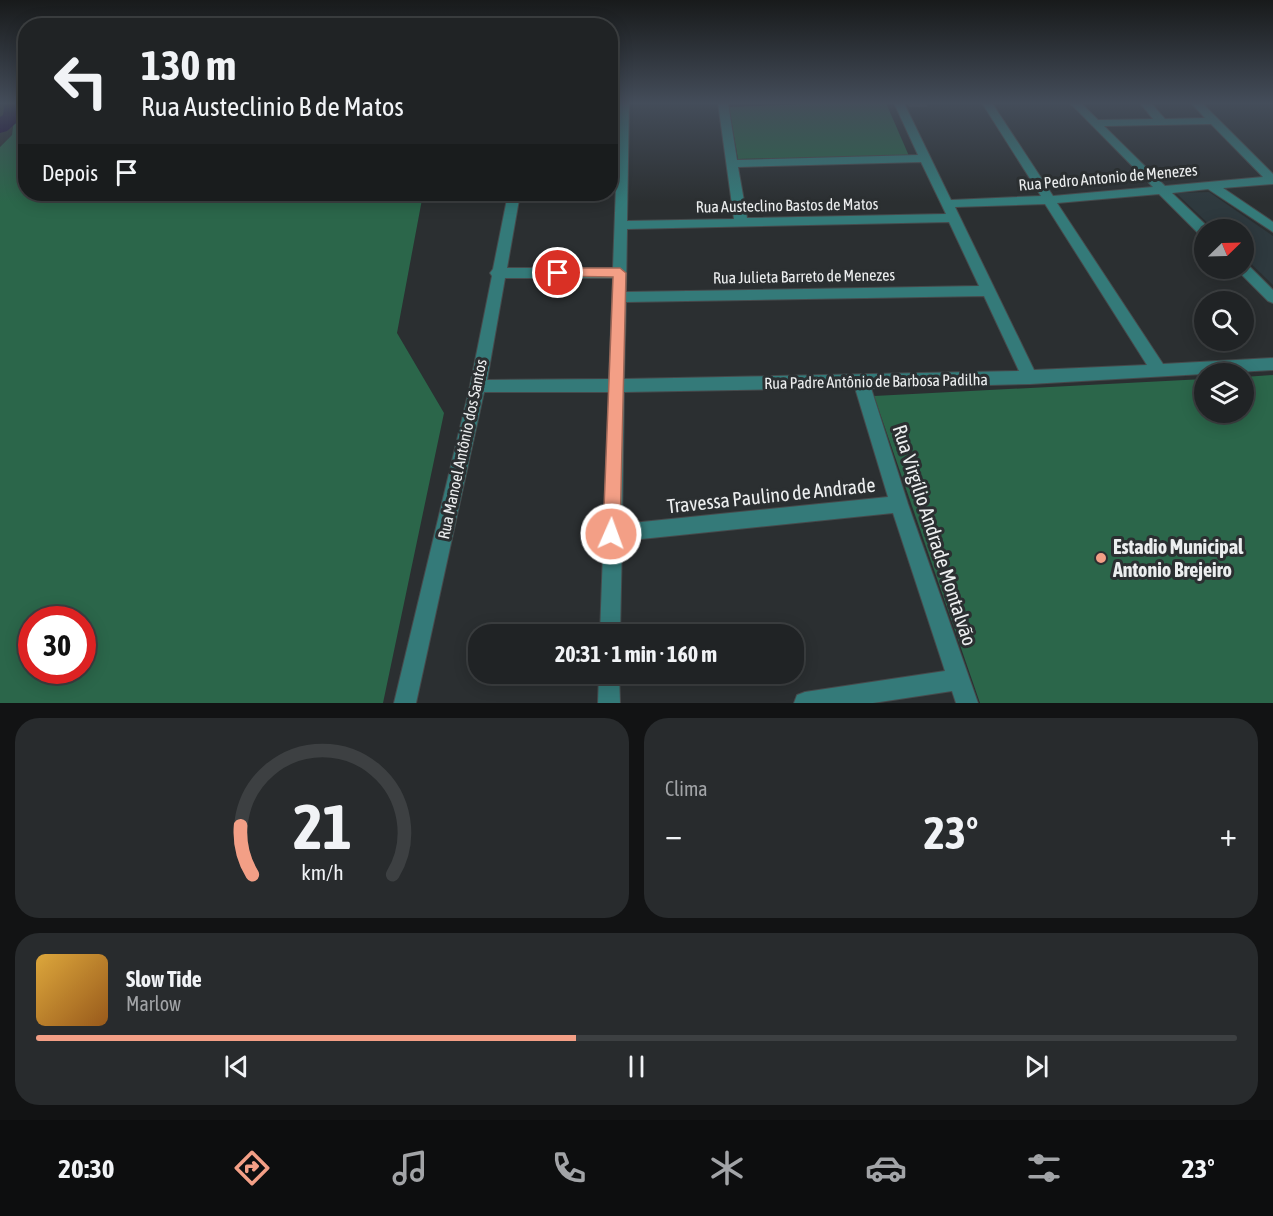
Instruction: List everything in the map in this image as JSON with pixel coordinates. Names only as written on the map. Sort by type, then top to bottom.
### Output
[{"type":"street","points":[[610,624],[623,136]]},
{"type":"street","points":[[728,136],[741,223]]},
{"type":"street","points":[[915,136],[1030,378]]},
{"type":"street","points":[[1007,136],[1159,371]]},
{"type":"street","points":[[1107,136],[1194,221]]},
{"type":"street","points":[[1228,136],[1273,180]]},
{"type":"street","points":[[733,164],[925,158]]},
{"type":"street","name":"Rua Pedro Antonio de Menezes","points":[[946,204],[1047,200],[1273,180]]},
{"type":"street","points":[[1210,185],[1273,228]]},
{"type":"street","name":"Rua Manoel Antônio dos Santos","points":[[405,703],[478,386],[497,273],[512,201]]},
{"type":"street","name":"Rua Austeclino Bastos de Matos","points":[[621,225],[954,219]]},
{"type":"street","points":[[497,273],[620,273]]},
{"type":"street","points":[[1254,279],[1273,297]]},
{"type":"street","name":"Rua Julieta Barreto de Menezes","points":[[619,297],[989,291]]},
{"type":"street","name":"Rua Padre Antônio de Barbosa Padilha","points":[[478,386],[616,386],[1030,378],[1273,364]]},
{"type":"street","name":"Rua Virgílio Andrade Montalvão","points":[[861,381],[899,504],[967,703]]},
{"type":"street","name":"Travessa Paulino de Andrade","points":[[611,534],[899,504]]},
{"type":"street","points":[[805,703],[959,679]]},
{"type":"street","points":[[609,684],[609,703]]},
{"type":"shaded area","points":[[1209,192],[1248,219],[1203,219],[1176,193]]},
{"type":"shaded area","points":[[1254,223],[1273,236],[1273,285],[1254,267]]},
{"type":"green space","points":[[11,136],[18,136],[18,201],[422,201],[397,333],[444,413],[383,703],[0,703],[0,147]]},
{"type":"green space","points":[[734,136],[900,136],[909,156],[738,159]]},
{"type":"green space","name":"Estadio Municipal Antonio Brejeiro","points":[[1273,375],[1273,703],[980,703],[874,396],[1194,380],[1194,423],[1254,423],[1254,376]]},
{"type":"place","name":"Estadio Municipal Antonio Brejeiro","points":[[1101,558]]},
{"type":"route","points":[[558,273],[620,273],[611,534]]}]
